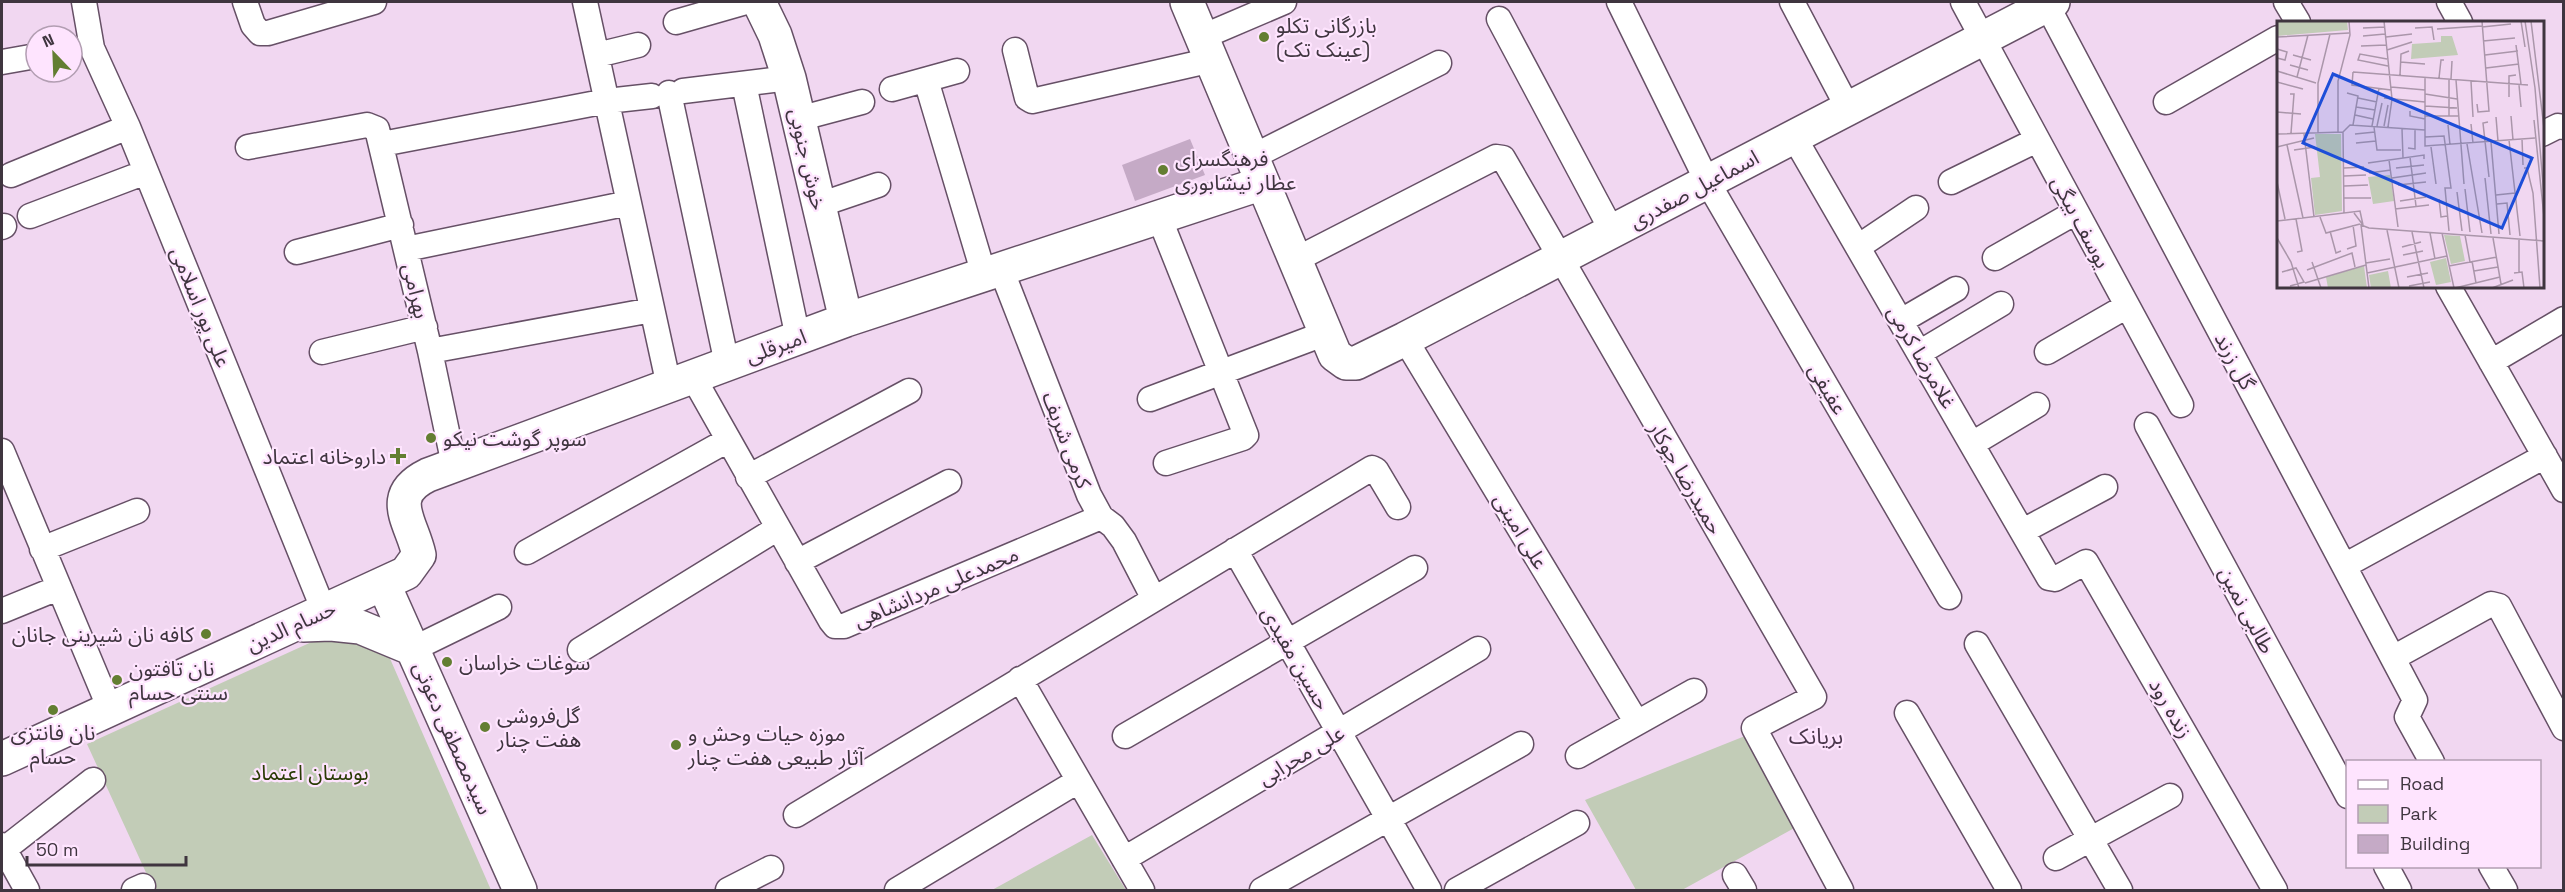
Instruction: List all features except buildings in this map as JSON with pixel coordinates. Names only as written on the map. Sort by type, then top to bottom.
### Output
[{"type":"main road","name":"خوش جنوبی","points":[[759,2],[775,35],[789,78],[846,320]]},
{"type":"main road","points":[[1187,2],[1330,344]]},
{"type":"main road","name":"اسماعیل صفدری","points":[[1330,344],[1346,363],[1356,363],[2050,3]]},
{"type":"main road","name":"امیرقلی","points":[[384,585],[406,573],[419,555],[404,510],[407,490],[414,482],[454,465],[846,320],[1159,218],[1258,170]]},
{"type":"main road","name":"حسام الدین","points":[[2,759],[384,585]]},
{"type":"main road","name":"سیدمصطفی دعوتی","points":[[384,585],[520,891]]},
{"type":"main road","points":[[291,626],[331,624],[360,627],[413,649]]},
{"type":"street","name":"علی پور اسلامی","points":[[83,24],[84,2]]},
{"type":"street","points":[[245,2],[253,25],[260,33],[268,33],[374,2]]},
{"type":"street","name":"محمدعلی مردانشاهی","points":[[585,2],[652,310],[681,381],[728,440],[796,562],[836,626],[844,626],[1101,517]]},
{"type":"street","points":[[676,22],[746,2]]},
{"type":"street","points":[[1015,50],[1027,98],[1032,101],[1207,49],[1284,2]]},
{"type":"street","name":"عفیفی","points":[[1619,2],[1707,181],[1949,597]]},
{"type":"street","points":[[1792,2],[1848,108]]},
{"type":"street","name":"یوسف بیگی","points":[[1963,2],[2181,405]]},
{"type":"street","points":[[2286,2],[2297,21]]},
{"type":"street","points":[[2449,2],[2459,21]]},
{"type":"street","name":"گل زرند","points":[[2050,3],[2415,699],[2407,717],[2431,760]]},
{"type":"street","points":[[1499,20],[1612,231]]},
{"type":"street","points":[[2166,102],[2277,39]]},
{"type":"street","points":[[597,55],[638,45]]},
{"type":"street","name":"علی پور اسلامی","points":[[84,52],[128,127],[324,611]]},
{"type":"street","points":[[2,62],[24,58]]},
{"type":"street","points":[[1258,170],[1439,63]]},
{"type":"street","points":[[892,89],[957,71]]},
{"type":"street","points":[[248,147],[374,134],[789,78]]},
{"type":"street","name":"کرمی شریف","points":[[926,80],[992,272],[1089,495],[1101,517],[1113,526],[1124,541],[1154,599]]},
{"type":"street","points":[[744,84],[798,338]]},
{"type":"street","points":[[668,93],[727,364]]},
{"type":"street","points":[[798,118],[862,102]]},
{"type":"street","points":[[2544,133],[2558,126],[2564,127]]},
{"type":"street","points":[[11,175],[128,127]]},
{"type":"street","name":"بهرامی","points":[[374,134],[401,225],[454,465]]},
{"type":"street","name":"غلامرضا کرمی","points":[[1794,137],[2049,578]]},
{"type":"street","points":[[1951,182],[2037,140]]},
{"type":"street","name":"حمیدرضا جوکار","points":[[1295,260],[1500,156],[1814,697],[1754,728],[1841,891]]},
{"type":"street","points":[[30,216],[146,172]]},
{"type":"street","points":[[819,205],[878,185]]},
{"type":"street","points":[[406,249],[629,203]]},
{"type":"street","points":[[1858,247],[1916,208]]},
{"type":"street","points":[[1995,258],[2076,212]]},
{"type":"street","points":[[1159,218],[1246,435],[1243,438],[1166,463]]},
{"type":"street","points":[[297,252],[401,225]]},
{"type":"street","points":[[2449,288],[2564,490]]},
{"type":"street","points":[[1900,321],[1956,289]]},
{"type":"street","points":[[1919,353],[2001,304]]},
{"type":"street","points":[[2047,352],[2127,306]]},
{"type":"street","points":[[430,351],[652,310]]},
{"type":"street","points":[[2492,362],[2564,319]]},
{"type":"street","points":[[322,352],[424,327]]},
{"type":"street","name":"علی امینی","points":[[1405,339],[1637,723]]},
{"type":"street","points":[[1150,399],[1221,373],[1330,344]]},
{"type":"street","points":[[748,477],[909,391]]},
{"type":"street","points":[[1972,444],[2037,405]]},
{"type":"street","name":"طالبی نمین","points":[[2147,425],[2346,792]]},
{"type":"street","points":[[527,552],[728,440]]},
{"type":"street","points":[[2,451],[10,493],[42,549],[110,710]]},
{"type":"street","points":[[2344,566],[2545,456]]},
{"type":"street","points":[[796,815],[1372,468],[1376,470],[1398,507]]},
{"type":"street","points":[[796,562],[949,482]]},
{"type":"street","points":[[2023,531],[2106,487]]},
{"type":"street","points":[[42,549],[137,511]]},
{"type":"street","points":[[580,650],[778,528]]},
{"type":"street","name":"حسین مفیدی","points":[[1235,550],[1429,891]]},
{"type":"street","name":"زنده رود","points":[[2049,578],[2055,579],[2086,562],[2275,891]]},
{"type":"street","points":[[1125,736],[1415,568]]},
{"type":"street","points":[[2,610],[58,588]]},
{"type":"street","points":[[2393,658],[2491,604],[2499,606],[2564,728]]},
{"type":"street","points":[[413,649],[499,607]]},
{"type":"street","points":[[1977,644],[2120,891]]},
{"type":"street","name":"علی محرابی","points":[[1124,859],[1478,649]]},
{"type":"street","points":[[1020,679],[1142,891]]},
{"type":"street","points":[[1578,756],[1695,691]]},
{"type":"street","points":[[1907,713],[2008,891]]},
{"type":"street","points":[[1262,891],[1521,744]]},
{"type":"street","points":[[27,891],[2,849],[93,780]]},
{"type":"street","points":[[897,891],[1078,781]]},
{"type":"street","points":[[2056,858],[2170,796]]},
{"type":"street","points":[[1456,891],[1577,823]]},
{"type":"street","points":[[728,891],[771,868]]},
{"type":"street","points":[[2386,868],[2398,891]]},
{"type":"street","points":[[2492,868],[2505,891]]},
{"type":"green space","name":"بوستان اعتماد","points":[[371,615],[491,890],[154,890],[87,744]]},
{"type":"green space","points":[[1750,734],[1798,826],[1682,890],[1636,890],[1585,800]]},
{"type":"green space","points":[[1092,835],[1126,890],[992,890]]},
{"type":"place","name":"بازرگانی تکلو (عینک تک)","points":[[1264,37]]},
{"type":"place","name":"فرهنگسرای عطار نیشابوری","points":[[1163,170]]},
{"type":"place","name":"سوپر گوشت نیکو","points":[[431,438]]},
{"type":"place","name":"داروخانه اعتماد","points":[[398,456]]},
{"type":"place","name":"کافه نان شیرینی جانان","points":[[206,634]]},
{"type":"place","name":"سوغات خراسان","points":[[447,662]]},
{"type":"place","name":"نان تافتون سنتی حسام","points":[[117,680]]},
{"type":"place","name":"نان فانتزی حسام","points":[[53,710]]},
{"type":"place","name":"گل‌فروشی هفت چنار","points":[[485,727]]},
{"type":"place","name":"موزه حیات وحش و آثار طبیعی هفت چنار","points":[[676,745]]},
{"type":"district","name":"بریانک","points":[[1816,736]]}]
